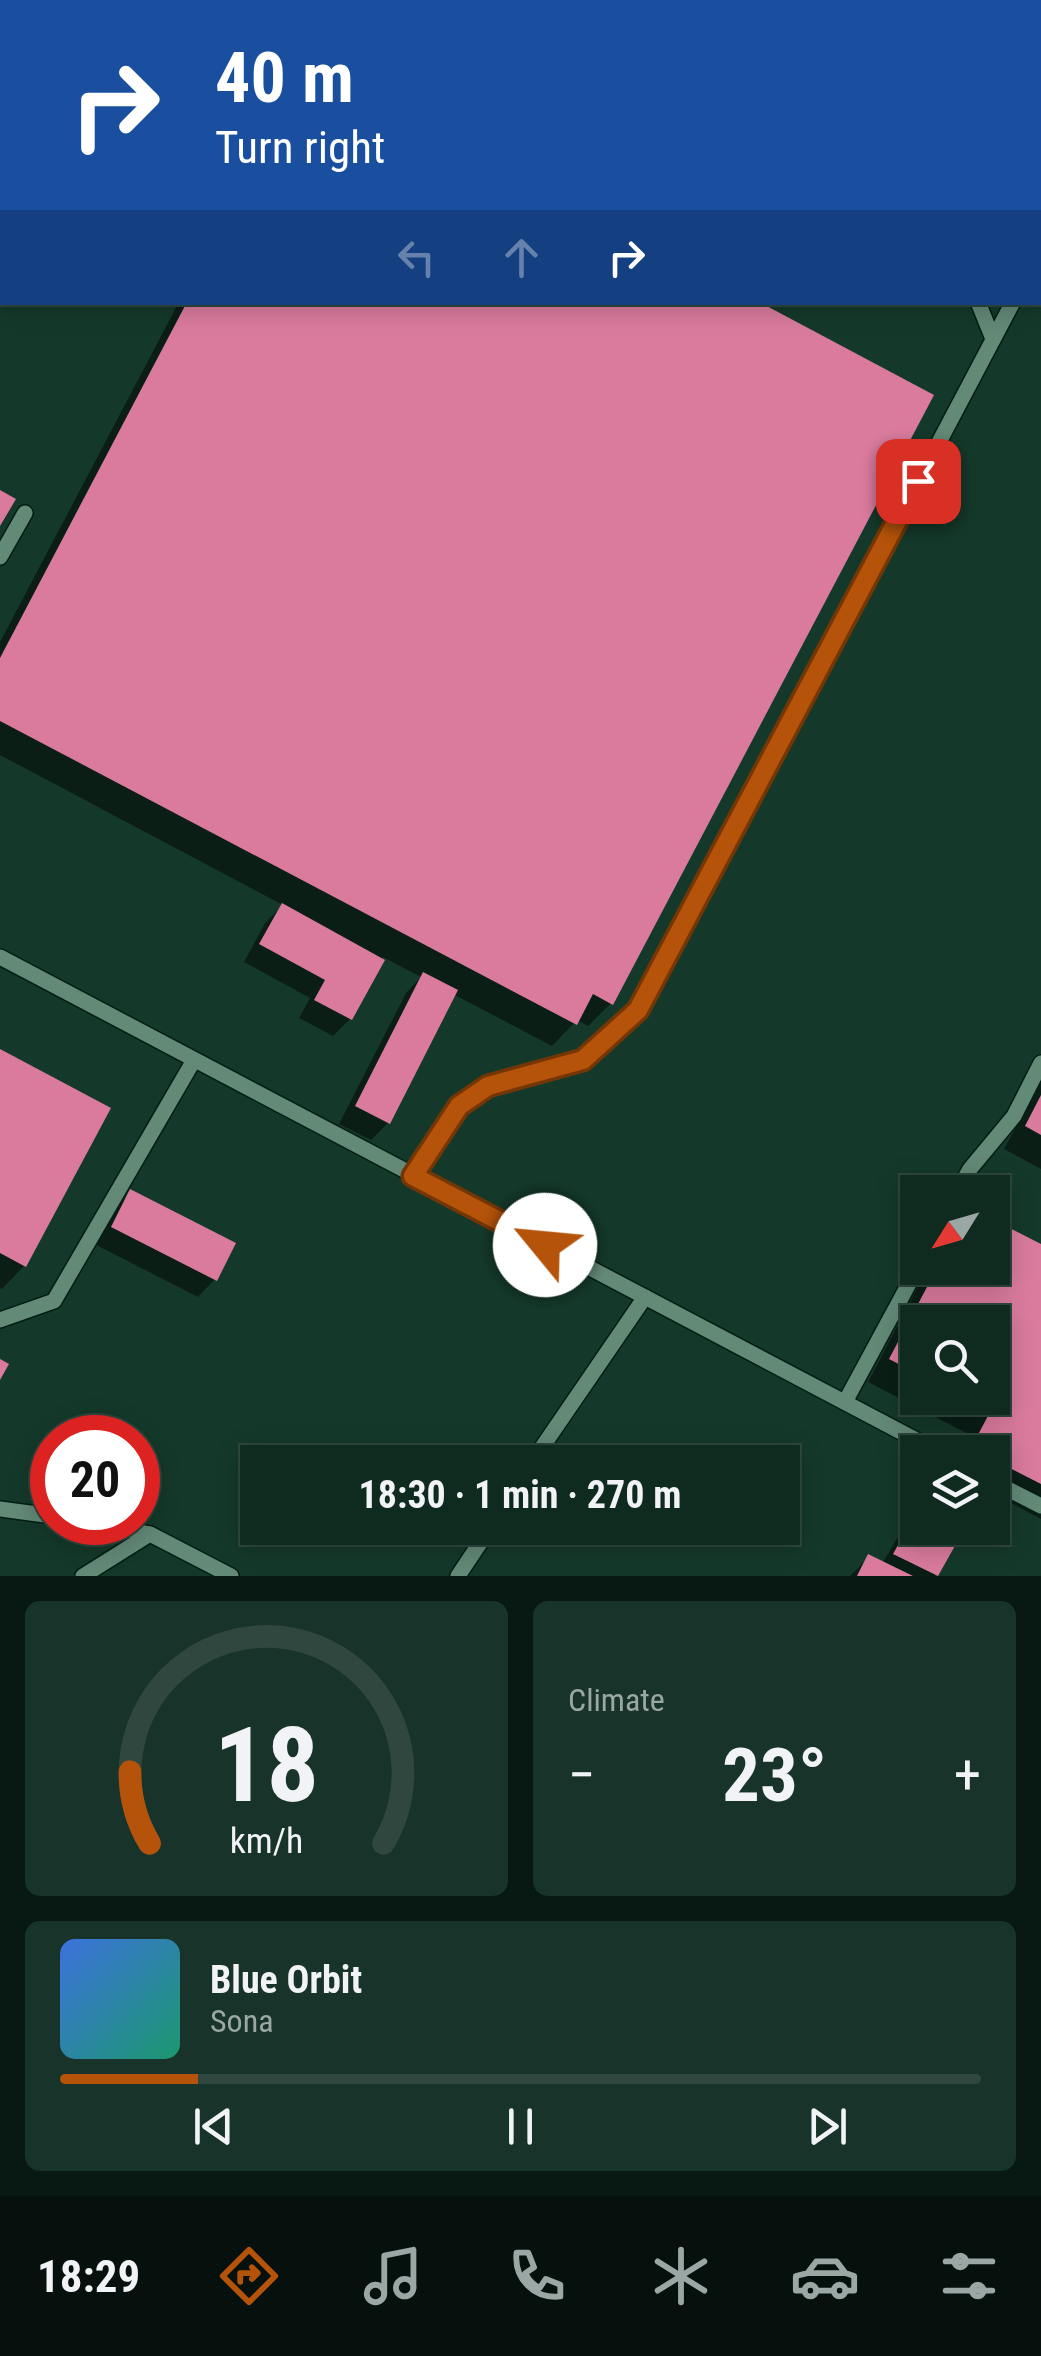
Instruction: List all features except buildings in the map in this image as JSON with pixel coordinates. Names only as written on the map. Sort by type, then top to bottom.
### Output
[{"type":"lane","points":[[979,305],[993,340]]},
{"type":"lane","points":[[413,1176],[459,1106],[488,1086],[583,1060],[638,1010],[1010,305]]},
{"type":"lane","points":[[0,557],[25,513]]},
{"type":"lane","points":[[0,957],[907,1435]]},
{"type":"lane","points":[[0,1320],[54,1301],[194,1060]]},
{"type":"lane","points":[[967,1175],[1014,1116],[1041,1063]]},
{"type":"lane","points":[[844,1402],[908,1285]]},
{"type":"lane","points":[[544,1445],[644,1298]]},
{"type":"lane","points":[[1010,1490],[1041,1506]]},
{"type":"lane","points":[[0,1509],[30,1513]]},
{"type":"lane","points":[[160,1539],[232,1576]]},
{"type":"lane","points":[[83,1576],[132,1545]]},
{"type":"lane","points":[[458,1576],[479,1545]]},
{"type":"route","points":[[545,1245],[413,1176],[459,1106],[488,1086],[583,1060],[638,1010],[918,481]]}]
